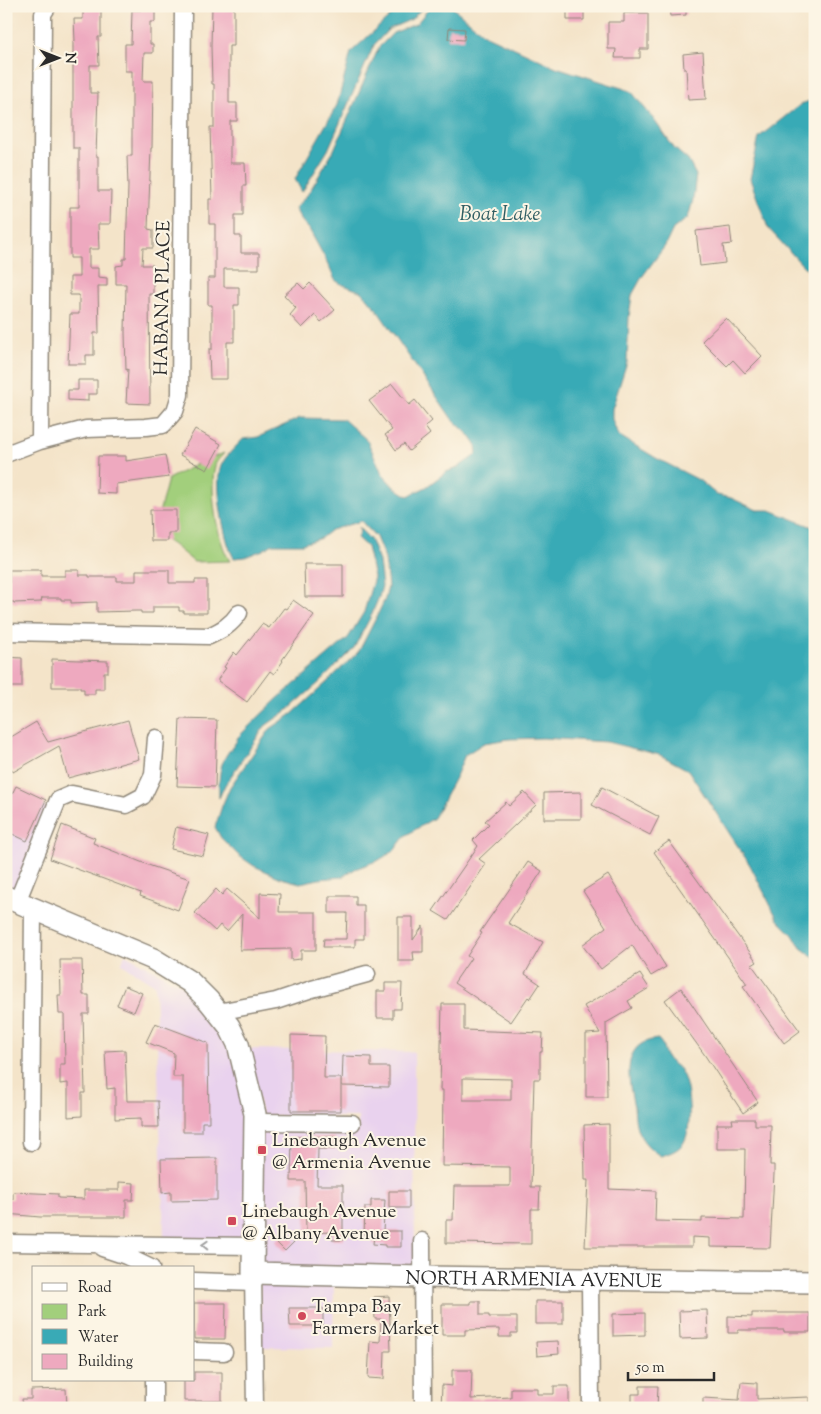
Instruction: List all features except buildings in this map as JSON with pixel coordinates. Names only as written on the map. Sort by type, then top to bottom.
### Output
[{"type":"main road","points":[[19,903],[152,959],[190,982],[229,1026],[238,1044],[252,1096],[256,1122],[254,1278]]},
{"type":"main road","name":"NORTH ARMENIA AVENUE","points":[[254,1278],[422,1277],[815,1282]]},
{"type":"street","points":[[40,441],[43,14],[48,6]]},
{"type":"street","name":"HABANA PLACE","points":[[6,454],[40,441],[86,429],[146,427],[163,424],[175,411],[180,395],[183,6]]},
{"type":"street","points":[[6,632],[209,636],[224,630],[239,613]]},
{"type":"street","points":[[31,1142],[19,903],[58,800],[72,794],[126,806],[143,796],[152,775],[156,738]]},
{"type":"street","points":[[218,1012],[276,1001],[367,974]]},
{"type":"street","points":[[256,1122],[352,1123]]},
{"type":"street","points":[[422,1241],[423,1408]]},
{"type":"street","points":[[6,1243],[254,1246]]},
{"type":"street","points":[[88,1243],[148,1266]]},
{"type":"street","points":[[153,1266],[154,1244]]},
{"type":"street","points":[[195,1281],[254,1278],[255,1408]]},
{"type":"street","points":[[590,1279],[591,1408]]},
{"type":"street","points":[[195,1351],[224,1352]]},
{"type":"street","points":[[154,1382],[154,1408]]},
{"type":"shaded area","points":[[6,787],[48,808],[13,894],[6,891]]},
{"type":"shaded area","points":[[125,954],[185,987],[223,1029],[246,1098],[247,1240],[164,1238],[155,985],[122,964]]},
{"type":"shaded area","points":[[248,1049],[414,1052],[415,1271],[260,1267],[262,1128],[358,1129],[358,1117],[262,1116]]},
{"type":"shaded area","points":[[260,1279],[334,1281],[333,1348],[261,1347]]},
{"type":"green space","points":[[224,453],[215,466],[213,488],[215,515],[221,542],[230,561],[194,562],[166,541],[159,513],[168,479]]},
{"type":"water","points":[[424,6],[412,19],[389,29],[374,45],[328,150],[302,192],[295,179],[337,105],[351,52],[397,10]]},
{"type":"water","name":"Boat Lake","points":[[431,6],[451,6],[484,34],[556,67],[631,91],[674,148],[688,160],[696,175],[693,200],[688,218],[673,229],[665,246],[642,277],[632,295],[627,362],[612,409],[612,419],[618,435],[656,458],[699,480],[717,495],[731,498],[757,510],[770,510],[815,528],[815,958],[801,948],[793,935],[778,920],[750,865],[688,770],[660,755],[607,742],[543,738],[509,739],[484,743],[465,755],[434,818],[405,836],[394,851],[342,877],[300,883],[281,878],[254,866],[238,855],[221,838],[215,827],[230,787],[270,729],[292,714],[359,651],[385,599],[388,587],[385,559],[376,537],[361,521],[331,530],[321,538],[302,544],[273,544],[245,557],[234,558],[227,540],[219,499],[219,474],[225,459],[243,439],[258,437],[300,418],[343,419],[367,440],[383,475],[394,487],[408,496],[426,487],[446,472],[457,468],[477,454],[476,445],[470,436],[452,419],[375,307],[362,292],[335,280],[309,229],[301,220],[295,208],[308,194],[333,152],[379,47],[393,33],[416,24]]},
{"type":"water","points":[[815,99],[815,271],[804,267],[768,228],[750,179],[759,137],[801,104]]},
{"type":"water","points":[[358,527],[370,539],[379,561],[382,586],[370,618],[354,648],[288,710],[265,726],[225,785],[219,798],[222,764],[238,737],[276,700],[348,638],[364,612],[374,577],[367,547],[357,538],[360,531]]},
{"type":"water","points":[[658,1039],[663,1045],[667,1058],[680,1070],[683,1076],[689,1106],[689,1126],[684,1142],[677,1150],[661,1156],[647,1145],[638,1130],[629,1074],[632,1055],[637,1047]]},
{"type":"place","name":"Linebaugh Avenue @ Armenia Avenue","points":[[262,1150]]},
{"type":"place","name":"Linebaugh Avenue @ Albany Avenue","points":[[232,1221]]},
{"type":"place","name":"Tampa Bay Farmers Market","points":[[302,1316]]}]
